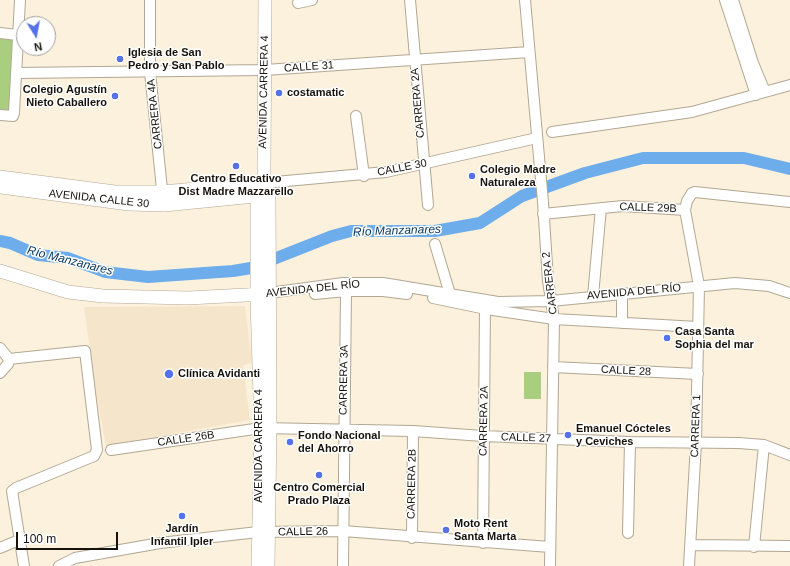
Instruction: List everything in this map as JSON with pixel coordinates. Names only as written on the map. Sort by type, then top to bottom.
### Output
[{"type":"main road","name":"AVENIDA CARRERA 4","points":[[258,566],[263,532],[265,428],[263,191],[265,0]]},
{"type":"main road","name":"AVENIDA CALLE 30","points":[[0,177],[163,199],[238,197],[263,191]]},
{"type":"main road","name":"AVENIDA CALLE 30","points":[[0,188],[129,204],[163,199],[263,191]]},
{"type":"main road","name":"AVENIDA CARRERA 4","points":[[263,191],[257,210],[263,225]]},
{"type":"main road","points":[[238,197],[250,201],[257,210]]},
{"type":"main road","name":"AVENIDA DEL RÍO","points":[[0,271],[68,292],[103,296],[188,298],[263,297]]},
{"type":"main road","name":"AVENIDA DEL RÍO","points":[[0,281],[66,299],[102,304],[172,305],[263,297]]},
{"type":"main road","name":"AVENIDA CARRERA 4","points":[[263,532],[268,566]]},
{"type":"street","points":[[19,16],[20,0]]},
{"type":"street","name":"CARRERA 4A","points":[[150,0],[150,72],[163,199]]},
{"type":"street","points":[[298,3],[312,0]]},
{"type":"street","name":"CARRERA 2A","points":[[410,0],[423,165],[428,205]]},
{"type":"street","name":"CARRERA 2","points":[[525,0],[540,164],[543,214],[554,319],[550,566]]},
{"type":"street","points":[[725,0],[760,94]]},
{"type":"street","points":[[733,0],[754,63],[760,94]]},
{"type":"street","points":[[0,33],[16,35]]},
{"type":"street","name":"CALLE 31","points":[[16,73],[265,70],[529,52]]},
{"type":"street","points":[[0,115],[13,116],[16,56]]},
{"type":"street","points":[[552,132],[692,112],[790,86]]},
{"type":"street","points":[[356,116],[364,176]]},
{"type":"street","name":"CALLE 30","points":[[263,191],[364,176],[423,165],[537,138]]},
{"type":"street","name":"CALLE 29B","points":[[543,214],[623,206],[685,210],[690,197],[695,192],[790,202]]},
{"type":"street","points":[[593,296],[601,208]]},
{"type":"street","name":"CARRERA 1","points":[[685,210],[699,286],[696,443],[689,566]]},
{"type":"street","points":[[435,244],[450,294]]},
{"type":"street","name":"AVENIDA DEL RÍO","points":[[263,297],[343,283],[383,283],[450,294],[485,305],[498,302],[551,301],[699,286],[752,284],[769,286],[790,292]]},
{"type":"street","name":"AVENIDA DEL RÍO","points":[[263,297],[346,291],[383,291],[485,305],[554,319],[698,327]]},
{"type":"street","name":"CARRERA 3A","points":[[343,566],[343,431],[346,291]]},
{"type":"street","points":[[622,294],[622,323]]},
{"type":"street","name":"CARRERA 2A","points":[[483,543],[485,305]]},
{"type":"street","points":[[0,348],[10,359]]},
{"type":"street","points":[[10,359],[85,351],[97,450],[96,453],[12,491],[24,566]]},
{"type":"street","points":[[0,373],[8,364],[10,359]]},
{"type":"street","name":"CALLE 28","points":[[553,367],[698,374]]},
{"type":"street","name":"CALLE 27","points":[[265,428],[343,431],[413,431],[553,439],[764,445],[790,456]]},
{"type":"street","name":"CALLE 26B","points":[[111,450],[265,428]]},
{"type":"street","name":"CARRERA 2B","points":[[412,538],[413,431]]},
{"type":"street","points":[[628,534],[630,442]]},
{"type":"street","points":[[754,547],[764,445]]},
{"type":"street","name":"CALLE 26","points":[[59,566],[75,558],[97,554],[160,544],[263,532],[343,531],[412,538],[550,547]]},
{"type":"street","points":[[0,548],[19,540]]},
{"type":"street","points":[[691,545],[754,547],[790,546]]},
{"type":"shaded area","name":"Clínica Avidanti","points":[[245,306],[252,362],[243,366],[250,420],[106,446],[97,399],[84,307]]},
{"type":"green space","points":[[0,38],[15,40],[11,112],[0,112]]},
{"type":"green space","points":[[524,372],[541,372],[541,399],[524,399]]},
{"type":"waterway","name":"Río Manzanares","points":[[0,241],[10,243],[38,255],[68,258],[105,272],[148,277],[233,271],[251,268],[332,236],[351,231],[435,231],[480,223],[522,196],[585,173],[643,158],[744,158],[790,169]]},
{"type":"place","name":"Iglesia de San Pedro y San Pablo","points":[[120,59]]},
{"type":"place","name":"costamatic","points":[[279,93]]},
{"type":"place","name":"Colegio Agustín Nieto Caballero","points":[[115,96]]},
{"type":"place","name":"Centro Educativo Dist Madre Mazzarello","points":[[236,166]]},
{"type":"place","name":"Colegio Madre Naturaleza","points":[[472,176]]},
{"type":"place","name":"Casa Santa Sophia del mar","points":[[667,338]]},
{"type":"place","name":"Clínica Avidanti","points":[[169,374]]},
{"type":"place","name":"Emanuel Cócteles y Ceviches","points":[[568,435]]},
{"type":"place","name":"Fondo Nacional del Ahorro","points":[[290,442]]},
{"type":"place","name":"Centro Comercial Prado Plaza","points":[[319,475]]},
{"type":"place","name":"Jardín Infantil Ipler","points":[[182,516]]},
{"type":"place","name":"Moto Rent Santa Marta","points":[[446,530]]}]
